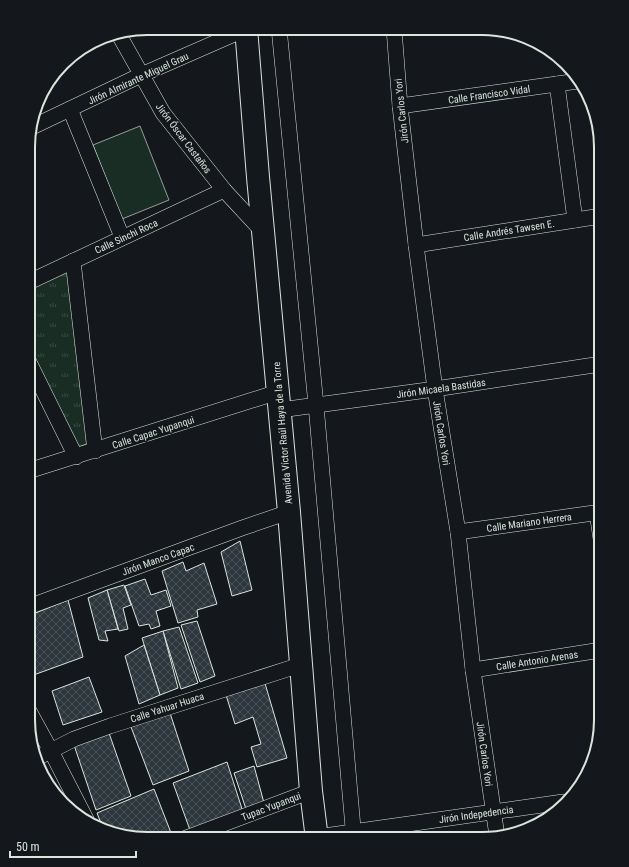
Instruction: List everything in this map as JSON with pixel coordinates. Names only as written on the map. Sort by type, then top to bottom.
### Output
[{"type":"main road","name":"Avenida Víctor Raúl Haya de la Torre","points":[[247,35],[289,512],[311,791],[316,832]]},
{"type":"street","name":"Jirón Almirante Miguel Grau","points":[[38,124],[141,75],[232,35]]},
{"type":"street","points":[[280,35],[316,405],[354,832]]},
{"type":"street","name":"Jirón Carlos Yori","points":[[394,35],[400,106],[416,245],[435,389],[458,532],[473,670],[496,831]]},
{"type":"street","name":"Jirón Óscar Castaños","points":[[121,38],[163,114],[224,190],[264,233]]},
{"type":"street","name":"Calle Francisco Vidal","points":[[400,106],[573,82]]},
{"type":"street","points":[[556,84],[575,220]]},
{"type":"street","points":[[70,109],[122,238]]},
{"type":"street","name":"Calle Sinchi Roca","points":[[35,279],[224,190]]},
{"type":"street","name":"Calle Andrés Tawsen E.","points":[[416,245],[594,217]]},
{"type":"street","points":[[73,261],[95,451]]},
{"type":"street","name":"Jirón Micaela Bastidas","points":[[279,401],[316,405],[594,365]]},
{"type":"street","points":[[35,374],[76,457]]},
{"type":"street","name":"Calle Capac Yupanqui","points":[[35,469],[95,451],[279,401]]},
{"type":"street","name":"Jirón Manco Capac","points":[[35,604],[289,512]]},
{"type":"street","name":"Calle Mariano Herrera","points":[[458,532],[594,513]]},
{"type":"street","name":"Calle Antonio Arenas","points":[[473,670],[594,651]]},
{"type":"street","name":"Calle Yahuar Huaca","points":[[41,756],[74,739],[110,726],[300,665]]},
{"type":"street","points":[[35,722],[82,811]]},
{"type":"street","name":"Tupac Yupanqui","points":[[202,832],[311,791]]},
{"type":"street","name":"Jirón Indepedencia","points":[[372,832],[557,803]]},
{"type":"green space","points":[[140,126],[169,200],[122,219],[93,145]]},
{"type":"green space","points":[[70,269],[89,443],[76,448],[35,363],[35,285]]},
{"type":"building","points":[[240,541],[252,590],[232,596],[221,552]]},
{"type":"building","points":[[183,562],[186,571],[204,563],[217,604],[197,610],[198,617],[178,623],[162,571]]},
{"type":"building","points":[[145,579],[151,595],[166,590],[171,606],[156,611],[160,626],[151,629],[149,624],[139,626],[125,586]]},
{"type":"building","points":[[124,585],[131,605],[123,608],[128,629],[119,631],[107,590]]},
{"type":"building","points":[[107,590],[118,629],[105,631],[108,641],[99,640],[88,598]]},
{"type":"building","points":[[68,600],[83,657],[35,674],[35,613]]},
{"type":"building","points":[[197,621],[215,676],[200,682],[181,625]]},
{"type":"building","points":[[179,627],[198,683],[181,689],[163,631]]},
{"type":"building","points":[[163,631],[178,688],[160,695],[142,638]]},
{"type":"building","points":[[144,645],[160,695],[139,704],[125,656]]},
{"type":"building","points":[[89,677],[102,712],[63,725],[52,691]]},
{"type":"building","points":[[264,680],[287,758],[257,767],[251,747],[261,744],[253,717],[235,724],[226,695]]},
{"type":"building","points":[[170,713],[189,771],[153,785],[131,727]]},
{"type":"building","points":[[109,733],[131,796],[96,810],[74,745]]},
{"type":"building","points":[[227,762],[243,812],[190,830],[173,783]]},
{"type":"building","points":[[254,766],[264,803],[246,809],[234,773]]},
{"type":"building","points":[[154,789],[171,832],[132,831],[118,828],[100,821],[97,813]]}]
